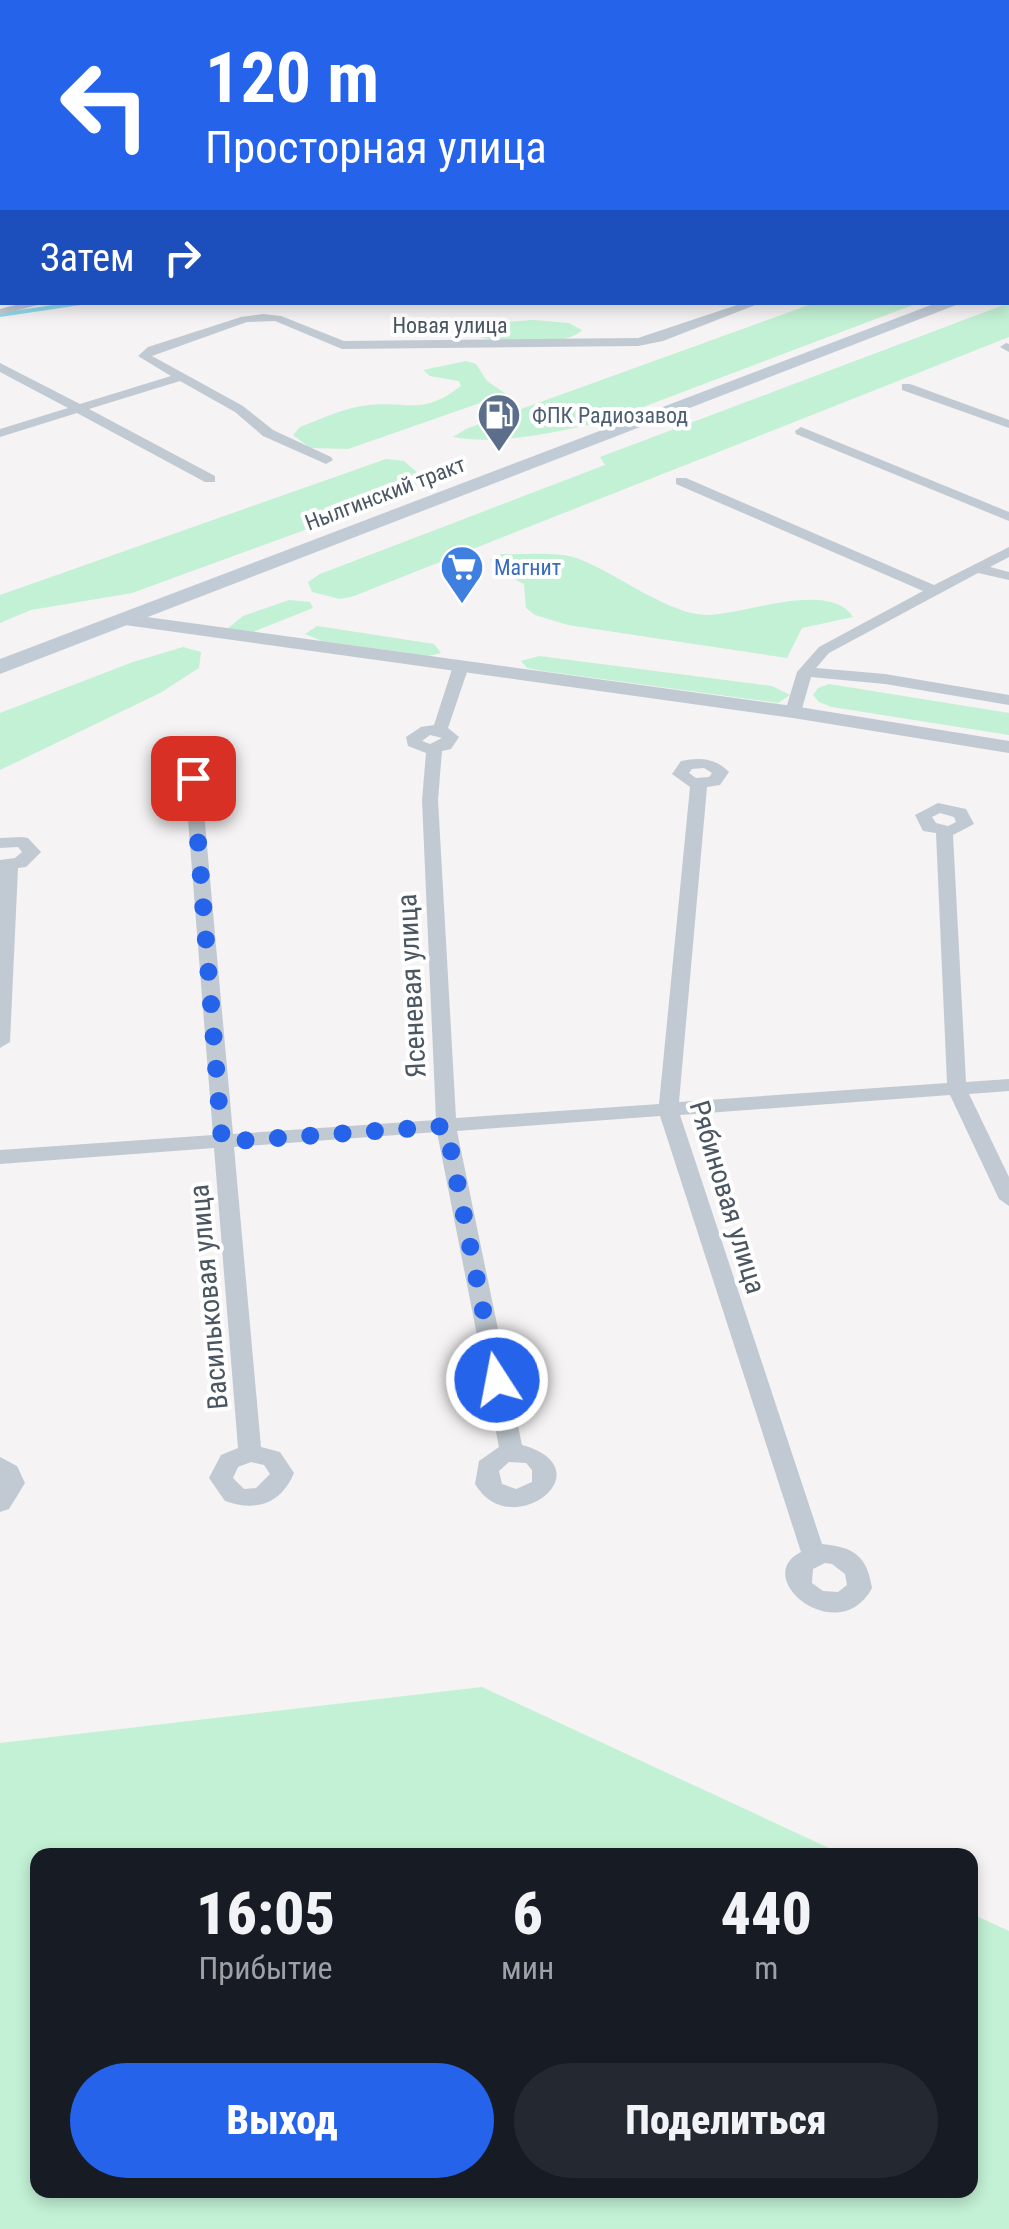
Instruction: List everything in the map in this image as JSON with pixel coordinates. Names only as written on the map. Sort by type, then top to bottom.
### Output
[{"type":"main road","name":"Нылгинский тракт","points":[[0,667],[948,305]]},
{"type":"street","points":[[0,312],[31,305]]},
{"type":"street","points":[[252,305],[263,310],[263,317],[245,319],[146,353],[145,359],[239,409],[268,433],[326,460]]},
{"type":"street","name":"Новая улица","points":[[263,317],[277,318],[342,345],[589,344],[659,338],[750,305]]},
{"type":"street","points":[[0,367],[210,480]]},
{"type":"street","points":[[0,433],[178,378]]},
{"type":"street","points":[[906,387],[1009,424]]},
{"type":"street","points":[[801,431],[1009,516]]},
{"type":"street","points":[[681,480],[932,590]]},
{"type":"street","points":[[793,712],[805,672],[824,650],[1009,551]]},
{"type":"street","points":[[976,568],[1009,576]]},
{"type":"street","points":[[125,620],[793,712],[1009,747]]},
{"type":"street","name":"Ясеневая улица","points":[[461,666],[437,740],[430,800],[446,1126],[512,1453]]},
{"type":"street","points":[[805,672],[1004,696]]},
{"type":"street","name":"Васильковая улица","points":[[193,778],[250,1452]]},
{"type":"street","name":"Рябиновая улица","points":[[699,784],[668,1110],[814,1556]]},
{"type":"street","points":[[944,831],[957,1089],[1009,1199]]},
{"type":"street","points":[[0,844],[22,842],[32,849],[25,861],[4,865],[0,1042]]},
{"type":"street","points":[[0,1158],[1009,1085]]},
{"type":"street","points":[[0,1466],[9,1472],[13,1484],[0,1502]]},
{"type":"green space","points":[[809,305],[913,305],[606,421],[509,439],[453,437]]},
{"type":"green space","points":[[1009,305],[1009,337],[354,596],[340,599],[312,592],[308,582],[320,574],[605,465],[600,457]]},
{"type":"green space","points":[[496,323],[569,323],[582,330],[561,340],[529,343],[496,341],[472,334]]},
{"type":"green space","points":[[466,361],[476,364],[487,381],[506,394],[348,449],[310,448],[293,435],[300,427],[351,408],[436,401],[461,386],[459,381],[430,376],[423,370]]},
{"type":"green space","points":[[386,459],[404,461],[419,474],[415,486],[390,499],[132,593],[31,610],[0,623],[0,595]]},
{"type":"green space","points":[[502,554],[551,554],[579,559],[659,601],[691,613],[721,614],[805,600],[841,606],[853,617],[802,628],[787,658],[568,625],[535,615],[526,608],[524,584],[495,569],[490,559]]},
{"type":"green space","points":[[289,600],[310,602],[313,608],[253,632],[227,629],[243,616]]},
{"type":"green space","points":[[317,626],[434,644],[441,653],[428,656],[322,641],[305,634]]},
{"type":"green space","points":[[183,647],[201,652],[199,668],[160,693],[0,770],[0,713]]},
{"type":"green space","points":[[539,656],[772,686],[790,695],[778,703],[543,671],[527,668],[521,661]]},
{"type":"green space","points":[[829,684],[1009,713],[1009,735],[832,707],[813,695]]},
{"type":"green space","points":[[482,1687],[829,1848],[30,1848],[30,2198],[978,2198],[978,1917],[1009,1931],[1009,2229],[0,2229],[0,1743]]},
{"type":"waterway","points":[[0,315],[67,305]]},
{"type":"place","name":"ФПК Радиозавод","points":[[499,453]]},
{"type":"place","name":"Магнит","points":[[462,605]]},
{"type":"route","points":[[193,778],[222,1142],[446,1126],[497,1380]]}]
